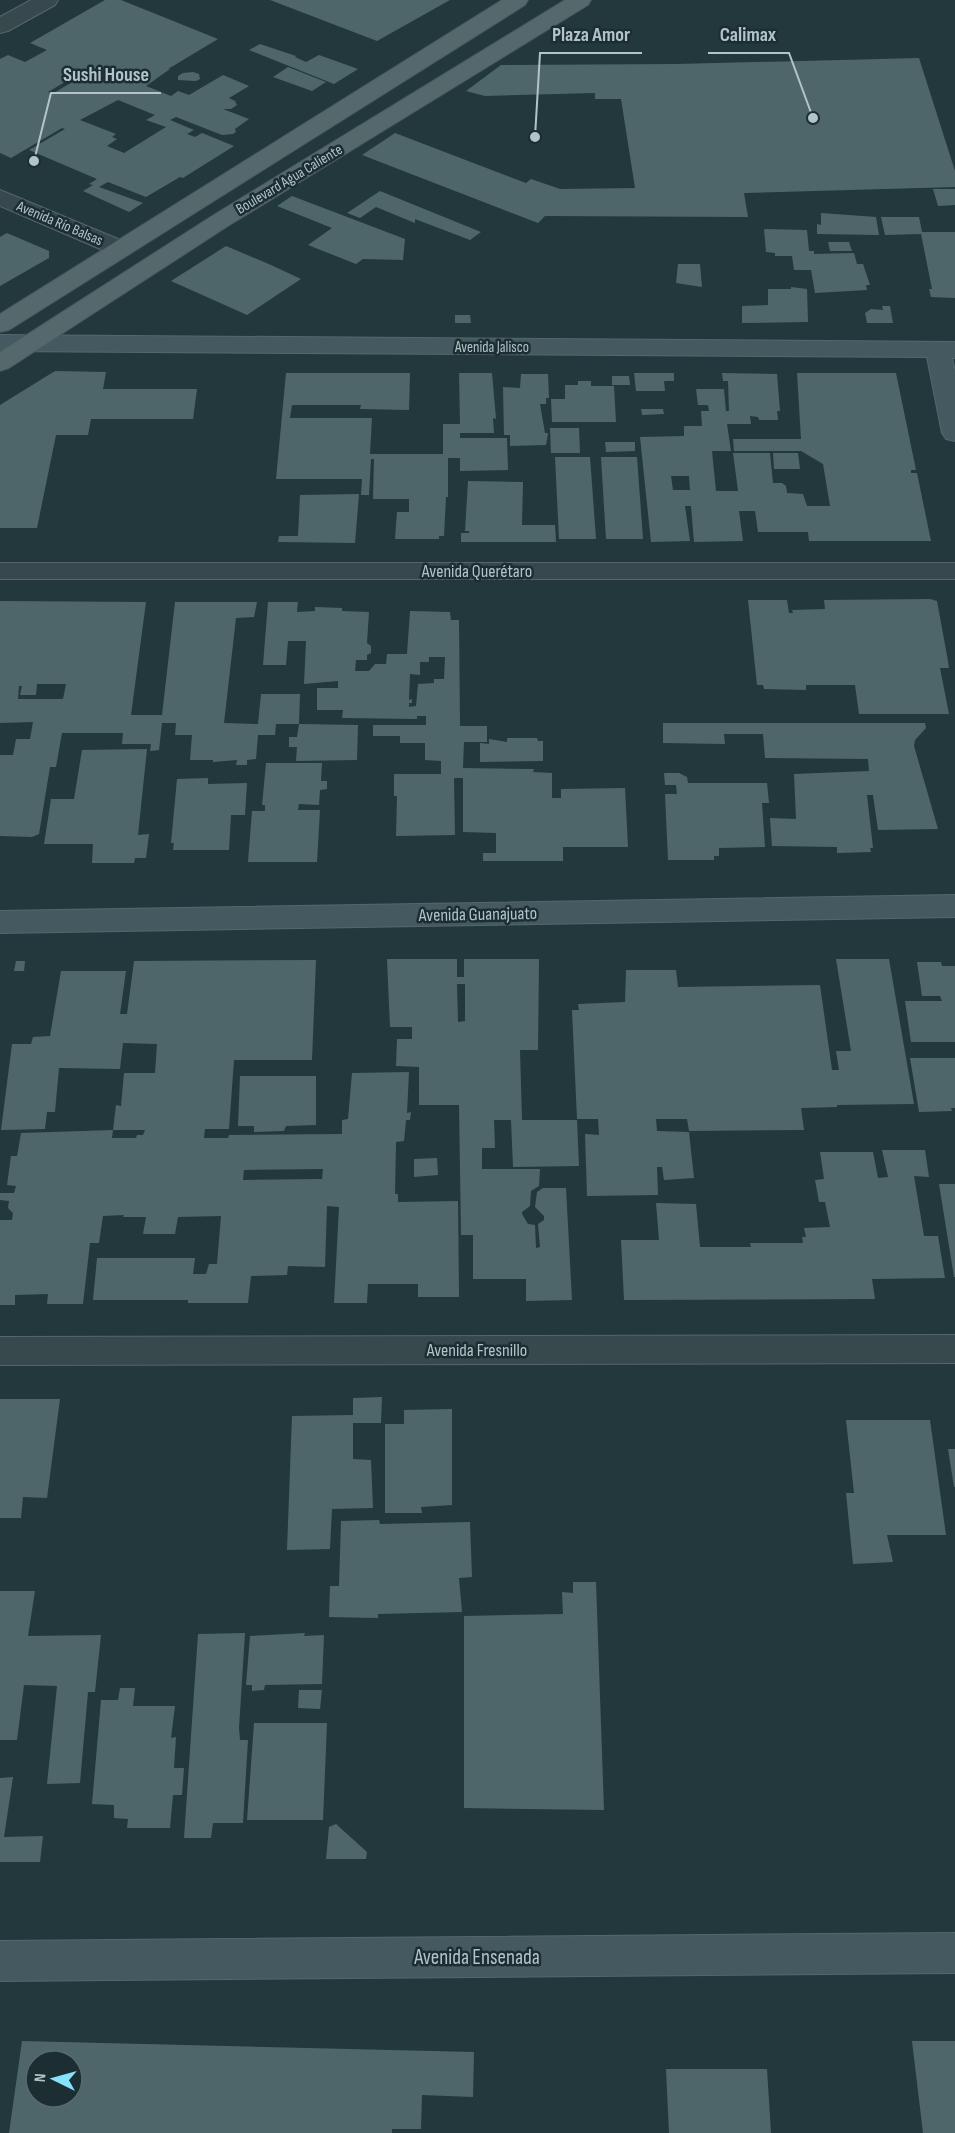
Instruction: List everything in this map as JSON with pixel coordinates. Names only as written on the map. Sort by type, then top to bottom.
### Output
[{"type":"main road","name":"Boulevard Agua Caliente","points":[[0,363],[230,215],[580,0]]},
{"type":"main road","name":"Boulevard Agua Caliente","points":[[0,325],[510,1]]},
{"type":"main road","name":"Avenida Jalisco","points":[[0,343],[946,350]]},
{"type":"main road","points":[[946,350],[955,433]]},
{"type":"main road","name":"Avenida Guanajuato","points":[[0,922],[955,906]]},
{"type":"main road","name":"Avenida Ensenada","points":[[0,1961],[955,1953]]},
{"type":"street","points":[[0,26],[47,0]]},
{"type":"street","name":"Avenida Río Balsas","points":[[0,197],[121,249]]},
{"type":"street","name":"Avenida Querétaro","points":[[0,571],[955,571]]},
{"type":"street","name":"Avenida Fresnillo","points":[[0,1351],[955,1349]]},
{"type":"building","points":[[105,0],[121,0],[218,39],[168,69],[170,69],[146,86],[171,96],[178,91],[189,95],[223,75],[249,86],[229,98],[237,105],[231,109],[223,109],[249,119],[235,129],[236,132],[233,134],[222,135],[176,117],[170,120],[194,130],[187,134],[195,137],[202,133],[234,146],[183,178],[180,177],[146,197],[108,182],[99,187],[143,203],[129,212],[83,191],[93,185],[89,184],[97,179],[29,150],[65,129],[62,128],[11,158],[0,153],[0,59],[8,55],[25,62],[47,50],[30,43]],"holes":[[[70,79],[74,81],[52,94],[48,92]],[[118,100],[155,115],[146,120],[166,127],[124,153],[107,146],[117,139],[112,137],[116,134],[80,120]]]},
{"type":"building","points":[[270,0],[450,0],[377,41]]},
{"type":"building","points":[[260,44],[296,56],[306,62],[319,55],[358,69],[334,84],[249,50]]},
{"type":"building","points":[[919,58],[955,171],[955,187],[744,193],[748,217],[545,216],[538,223],[362,155],[395,133],[526,183],[531,179],[560,189],[635,188],[621,99],[595,99],[595,93],[485,96],[466,91],[501,65],[676,64]]},
{"type":"building","points":[[288,67],[326,82],[312,91],[273,77]]},
{"type":"building","points":[[183,73],[199,74],[200,79],[196,81],[178,80],[178,76]]},
{"type":"building","points":[[933,189],[955,189],[955,205],[938,206]]},
{"type":"building","points":[[380,191],[481,232],[470,240],[415,219],[415,223],[376,207],[360,218],[347,213]]},
{"type":"building","points":[[292,196],[405,239],[403,260],[363,259],[356,264],[308,245],[332,228],[277,206]]},
{"type":"building","points":[[821,213],[876,217],[879,235],[817,234],[817,224],[821,225]]},
{"type":"building","points":[[881,217],[919,217],[922,232],[955,232],[955,298],[931,297],[929,289],[932,289],[921,234],[885,235]]},
{"type":"building","points":[[764,229],[807,230],[809,251],[814,251],[814,254],[854,253],[857,264],[863,264],[870,285],[866,285],[867,290],[815,293],[811,270],[794,270],[792,256],[775,256],[775,253],[766,252]]},
{"type":"building","points":[[7,233],[49,251],[49,258],[0,286],[0,237]]},
{"type":"building","points":[[828,242],[849,242],[852,251],[830,251]]},
{"type":"building","points":[[226,246],[301,279],[247,315],[171,281]]},
{"type":"building","points":[[678,264],[700,264],[702,287],[676,283]]},
{"type":"building","points":[[791,287],[807,289],[808,322],[742,323],[742,306],[768,305],[768,289],[791,289]]},
{"type":"building","points":[[882,306],[890,306],[893,323],[867,323],[865,313],[871,309],[883,310]]},
{"type":"building","points":[[455,315],[470,315],[471,323],[455,323]]},
{"type":"building","points":[[55,371],[106,372],[103,389],[197,389],[193,419],[91,419],[88,435],[56,435],[37,528],[0,528],[0,405]]},
{"type":"building","points":[[286,373],[410,373],[409,410],[360,409],[361,405],[292,405],[290,418],[372,418],[370,454],[443,454],[443,424],[460,424],[459,373],[492,373],[496,419],[493,418],[494,433],[460,433],[460,438],[507,438],[508,470],[460,471],[460,458],[448,458],[448,497],[446,497],[444,536],[439,536],[439,539],[395,539],[397,512],[409,512],[409,499],[373,499],[374,459],[371,459],[369,495],[361,495],[362,479],[276,479]]},
{"type":"building","points":[[634,373],[674,373],[674,381],[664,381],[665,391],[636,391]]},
{"type":"building","points":[[722,373],[777,374],[780,411],[777,411],[778,420],[759,420],[758,417],[750,416],[751,424],[727,424],[731,451],[712,451],[716,491],[738,491],[733,453],[770,453],[773,483],[782,483],[786,486],[787,493],[803,494],[807,506],[830,506],[823,464],[801,451],[734,451],[733,439],[801,439],[797,373],[896,373],[916,470],[911,470],[911,473],[917,473],[931,541],[809,541],[808,532],[758,532],[755,511],[739,511],[743,541],[694,542],[691,506],[685,506],[690,541],[651,542],[640,437],[684,436],[684,426],[702,426],[701,411],[709,411],[708,405],[698,405],[696,389],[724,389],[726,411],[729,411],[728,381],[723,381]],"holes":[[[671,476],[689,476],[690,490],[673,490]]]},
{"type":"building","points":[[521,374],[548,374],[549,398],[546,398],[546,404],[540,404],[545,433],[548,433],[546,445],[510,446],[510,435],[504,435],[503,387],[520,388]]},
{"type":"building","points":[[612,376],[629,376],[630,385],[612,385]]},
{"type":"building","points":[[578,381],[591,381],[591,386],[614,386],[616,422],[552,422],[551,399],[565,399],[565,385],[578,385]]},
{"type":"building","points":[[641,409],[663,409],[664,414],[642,415]]},
{"type":"building","points":[[550,428],[579,428],[580,453],[551,453]]},
{"type":"building","points":[[605,442],[635,442],[635,451],[606,452]]},
{"type":"building","points":[[773,453],[798,453],[800,469],[774,469]]},
{"type":"building","points":[[555,457],[590,457],[596,539],[559,539]]},
{"type":"building","points":[[601,457],[637,457],[643,539],[606,539]]},
{"type":"building","points":[[468,481],[523,482],[522,525],[555,525],[556,542],[461,542],[461,533],[469,533],[465,531]]},
{"type":"building","points":[[359,494],[355,543],[278,542],[279,536],[298,536],[300,495]]},
{"type":"building","points":[[930,599],[937,601],[948,661],[949,668],[940,668],[949,714],[859,714],[855,685],[806,685],[806,690],[764,689],[763,685],[757,685],[748,600],[787,600],[789,613],[793,613],[792,610],[825,609],[824,600]]},
{"type":"building","points":[[0,601],[146,602],[131,715],[162,715],[175,602],[257,602],[254,617],[236,618],[224,723],[258,724],[261,694],[300,694],[299,724],[276,724],[275,735],[258,735],[256,759],[247,760],[247,765],[236,765],[237,760],[213,762],[213,760],[190,760],[192,735],[175,735],[176,723],[162,723],[159,750],[150,751],[151,744],[122,744],[123,733],[62,733],[56,767],[50,767],[39,834],[32,837],[0,836],[0,755],[13,755],[16,739],[30,739],[33,722],[0,723]],"holes":[[[37,684],[66,684],[63,699],[18,699],[19,686],[22,686],[20,695],[36,695]]]},
{"type":"building","points":[[268,602],[298,602],[297,612],[315,611],[315,607],[369,612],[367,643],[371,646],[371,653],[367,655],[367,660],[356,660],[355,671],[369,671],[375,664],[386,664],[387,654],[407,654],[410,611],[450,612],[451,620],[459,620],[460,726],[487,726],[487,742],[464,742],[463,768],[534,769],[533,772],[552,773],[552,798],[561,798],[561,789],[625,788],[628,847],[563,847],[563,861],[483,861],[483,853],[496,853],[496,833],[463,832],[463,778],[454,778],[455,835],[396,836],[397,796],[394,796],[394,774],[441,774],[441,761],[425,760],[425,743],[400,743],[400,736],[373,736],[373,725],[426,725],[426,716],[417,716],[417,719],[342,718],[343,710],[317,710],[317,688],[338,688],[338,681],[304,684],[306,641],[288,641],[286,665],[263,665]],"holes":[[[429,657],[445,657],[444,679],[434,679],[434,683],[418,684],[416,706],[409,707],[409,703],[412,703],[412,699],[409,700],[410,674],[420,675],[420,662],[429,662]]]},
{"type":"building","points":[[663,723],[925,723],[926,728],[915,740],[914,746],[938,829],[878,830],[873,795],[867,795],[873,848],[870,848],[871,852],[837,853],[837,847],[772,846],[770,818],[796,819],[794,774],[869,771],[868,759],[765,758],[763,734],[724,734],[725,744],[663,743]]},
{"type":"building","points":[[299,724],[358,725],[357,760],[296,761],[297,747],[289,747],[289,737],[297,737]]},
{"type":"building","points":[[507,738],[537,738],[538,741],[543,741],[543,761],[480,762],[480,743],[489,744],[489,739],[507,742]]},
{"type":"building","points":[[147,749],[138,835],[149,834],[146,858],[135,858],[134,863],[92,863],[93,844],[44,844],[51,799],[74,799],[82,750]]},
{"type":"building","points":[[266,763],[322,763],[321,781],[327,781],[327,789],[320,790],[319,805],[299,804],[298,810],[320,810],[317,862],[248,862],[252,811],[265,811],[265,805],[262,805]]},
{"type":"building","points":[[664,773],[679,773],[687,777],[688,783],[767,783],[769,803],[762,803],[765,847],[719,848],[719,856],[714,856],[714,860],[668,860],[665,794],[677,794],[676,785],[665,785]]},
{"type":"building","points":[[208,778],[208,784],[247,783],[245,815],[231,815],[229,850],[173,850],[174,843],[171,843],[177,779]]},
{"type":"building","points":[[387,959],[457,959],[457,977],[464,977],[464,959],[539,959],[538,1050],[520,1050],[522,1120],[577,1120],[579,1166],[513,1167],[511,1120],[494,1120],[495,1148],[482,1148],[482,1169],[540,1169],[539,1186],[531,1191],[530,1206],[522,1212],[528,1224],[535,1225],[536,1248],[540,1247],[538,1224],[544,1220],[544,1216],[535,1207],[537,1192],[543,1188],[566,1188],[572,1300],[526,1301],[526,1279],[473,1279],[473,1235],[461,1235],[459,1105],[419,1105],[419,1067],[396,1066],[397,1039],[412,1039],[412,1027],[390,1027]],"holes":[[[457,984],[465,984],[465,1021],[458,1022]]]},
{"type":"building","points":[[836,959],[889,959],[914,1104],[801,1108],[804,1130],[689,1131],[687,1119],[656,1119],[657,1131],[689,1132],[694,1178],[664,1180],[662,1167],[657,1167],[658,1195],[587,1196],[585,1134],[599,1135],[598,1119],[577,1119],[572,1010],[579,1010],[578,1004],[625,1002],[626,970],[676,970],[678,987],[820,985],[832,1070],[839,1070],[836,1051],[851,1051]]},
{"type":"building","points":[[316,960],[312,1060],[234,1060],[229,1129],[205,1129],[204,1138],[228,1138],[229,1135],[342,1134],[342,1120],[348,1119],[352,1073],[409,1072],[407,1113],[411,1112],[410,1120],[406,1120],[404,1141],[396,1142],[395,1194],[398,1194],[398,1202],[458,1201],[459,1297],[418,1297],[418,1284],[368,1284],[367,1303],[334,1303],[339,1207],[327,1206],[325,1267],[288,1266],[287,1275],[251,1276],[248,1303],[188,1303],[188,1300],[93,1300],[97,1258],[195,1258],[193,1274],[206,1274],[209,1264],[217,1264],[221,1216],[178,1217],[175,1234],[143,1234],[146,1217],[123,1217],[124,1215],[103,1216],[99,1243],[90,1243],[83,1304],[47,1304],[48,1294],[15,1295],[15,1305],[0,1305],[0,1220],[12,1220],[13,1213],[8,1208],[9,1201],[0,1200],[0,1193],[14,1193],[16,1186],[7,1185],[11,1156],[17,1156],[21,1133],[113,1130],[116,1105],[121,1106],[124,1073],[155,1073],[157,1044],[123,1043],[120,1069],[59,1068],[55,1112],[47,1112],[45,1129],[1,1130],[12,1044],[31,1044],[33,1037],[50,1036],[61,971],[126,971],[120,1014],[127,1014],[134,961]],"holes":[[[113,1130],[145,1130],[143,1135],[137,1135],[136,1138],[112,1138]],[[323,1169],[322,1179],[243,1180],[244,1170]]]},
{"type":"building","points":[[16,961],[25,961],[24,971],[14,971]]},
{"type":"building","points":[[917,962],[941,962],[942,966],[955,966],[955,1042],[911,1042],[905,1001],[942,1001],[940,996],[922,996]]},
{"type":"building","points":[[910,1058],[955,1058],[955,1108],[951,1108],[952,1111],[919,1112]]},
{"type":"building","points":[[240,1076],[316,1076],[316,1125],[286,1126],[284,1131],[254,1132],[254,1126],[238,1126]]},
{"type":"building","points":[[882,1150],[925,1150],[929,1177],[914,1176],[924,1236],[938,1236],[945,1278],[872,1279],[875,1299],[624,1300],[621,1240],[659,1240],[656,1203],[696,1204],[700,1247],[751,1247],[750,1243],[803,1243],[802,1237],[806,1237],[804,1228],[830,1227],[825,1202],[819,1202],[815,1180],[824,1179],[820,1152],[873,1152],[878,1178],[888,1177]]},
{"type":"building","points":[[437,1158],[438,1175],[414,1177],[414,1159]]},
{"type":"building","points":[[939,1184],[955,1184],[955,1277],[954,1277]]},
{"type":"building","points":[[382,1397],[381,1423],[353,1423],[353,1459],[371,1460],[373,1508],[332,1509],[330,1549],[287,1550],[292,1416],[353,1415],[353,1398]]},
{"type":"building","points":[[0,1399],[60,1399],[47,1498],[23,1497],[21,1518],[0,1518]]},
{"type":"building","points":[[452,1409],[452,1505],[421,1507],[422,1513],[385,1513],[385,1424],[404,1424],[404,1410]]},
{"type":"building","points":[[846,1420],[930,1420],[946,1535],[887,1535],[893,1562],[853,1564],[846,1493],[854,1493]]},
{"type":"building","points":[[948,1449],[955,1449],[955,1487],[954,1487]]},
{"type":"building","points":[[379,1520],[380,1524],[470,1522],[472,1577],[459,1578],[462,1612],[378,1614],[378,1618],[329,1617],[330,1586],[339,1586],[341,1521]]},
{"type":"building","points":[[573,1582],[596,1582],[604,1810],[464,1808],[464,1616],[563,1614],[562,1592],[573,1593]]},
{"type":"building","points":[[0,1591],[35,1591],[28,1636],[101,1635],[95,1692],[88,1692],[80,1783],[47,1784],[57,1686],[24,1685],[17,1740],[0,1740]]},
{"type":"building","points":[[245,1633],[239,1728],[240,1740],[248,1740],[243,1823],[213,1823],[211,1838],[184,1838],[198,1634]]},
{"type":"building","points":[[305,1633],[304,1636],[324,1635],[322,1684],[265,1685],[264,1690],[252,1691],[252,1685],[246,1685],[250,1636]]},
{"type":"building","points":[[120,1688],[135,1688],[133,1706],[175,1706],[171,1738],[176,1737],[174,1768],[184,1768],[182,1795],[173,1795],[170,1828],[127,1828],[128,1819],[114,1818],[114,1805],[92,1804],[101,1700],[118,1700]]},
{"type":"building","points":[[299,1690],[322,1690],[320,1709],[298,1708]]},
{"type":"building","points":[[254,1723],[327,1723],[323,1820],[247,1820]]},
{"type":"building","points":[[13,1777],[4,1837],[43,1836],[40,1862],[0,1862],[0,1778]]},
{"type":"building","points":[[336,1824],[367,1852],[366,1859],[326,1859],[329,1827]]},
{"type":"building","points":[[22,2041],[474,2052],[473,2097],[422,2095],[421,2129],[392,2129],[392,2133],[9,2133]]},
{"type":"building","points":[[912,2041],[955,2041],[955,2133],[923,2133]]},
{"type":"building","points":[[666,2069],[767,2069],[771,2133],[669,2133]]},
{"type":"place","name":"Calimax","points":[[813,118]]},
{"type":"place","name":"Plaza Amor","points":[[535,137]]},
{"type":"place","name":"Sushi House","points":[[34,161]]}]
